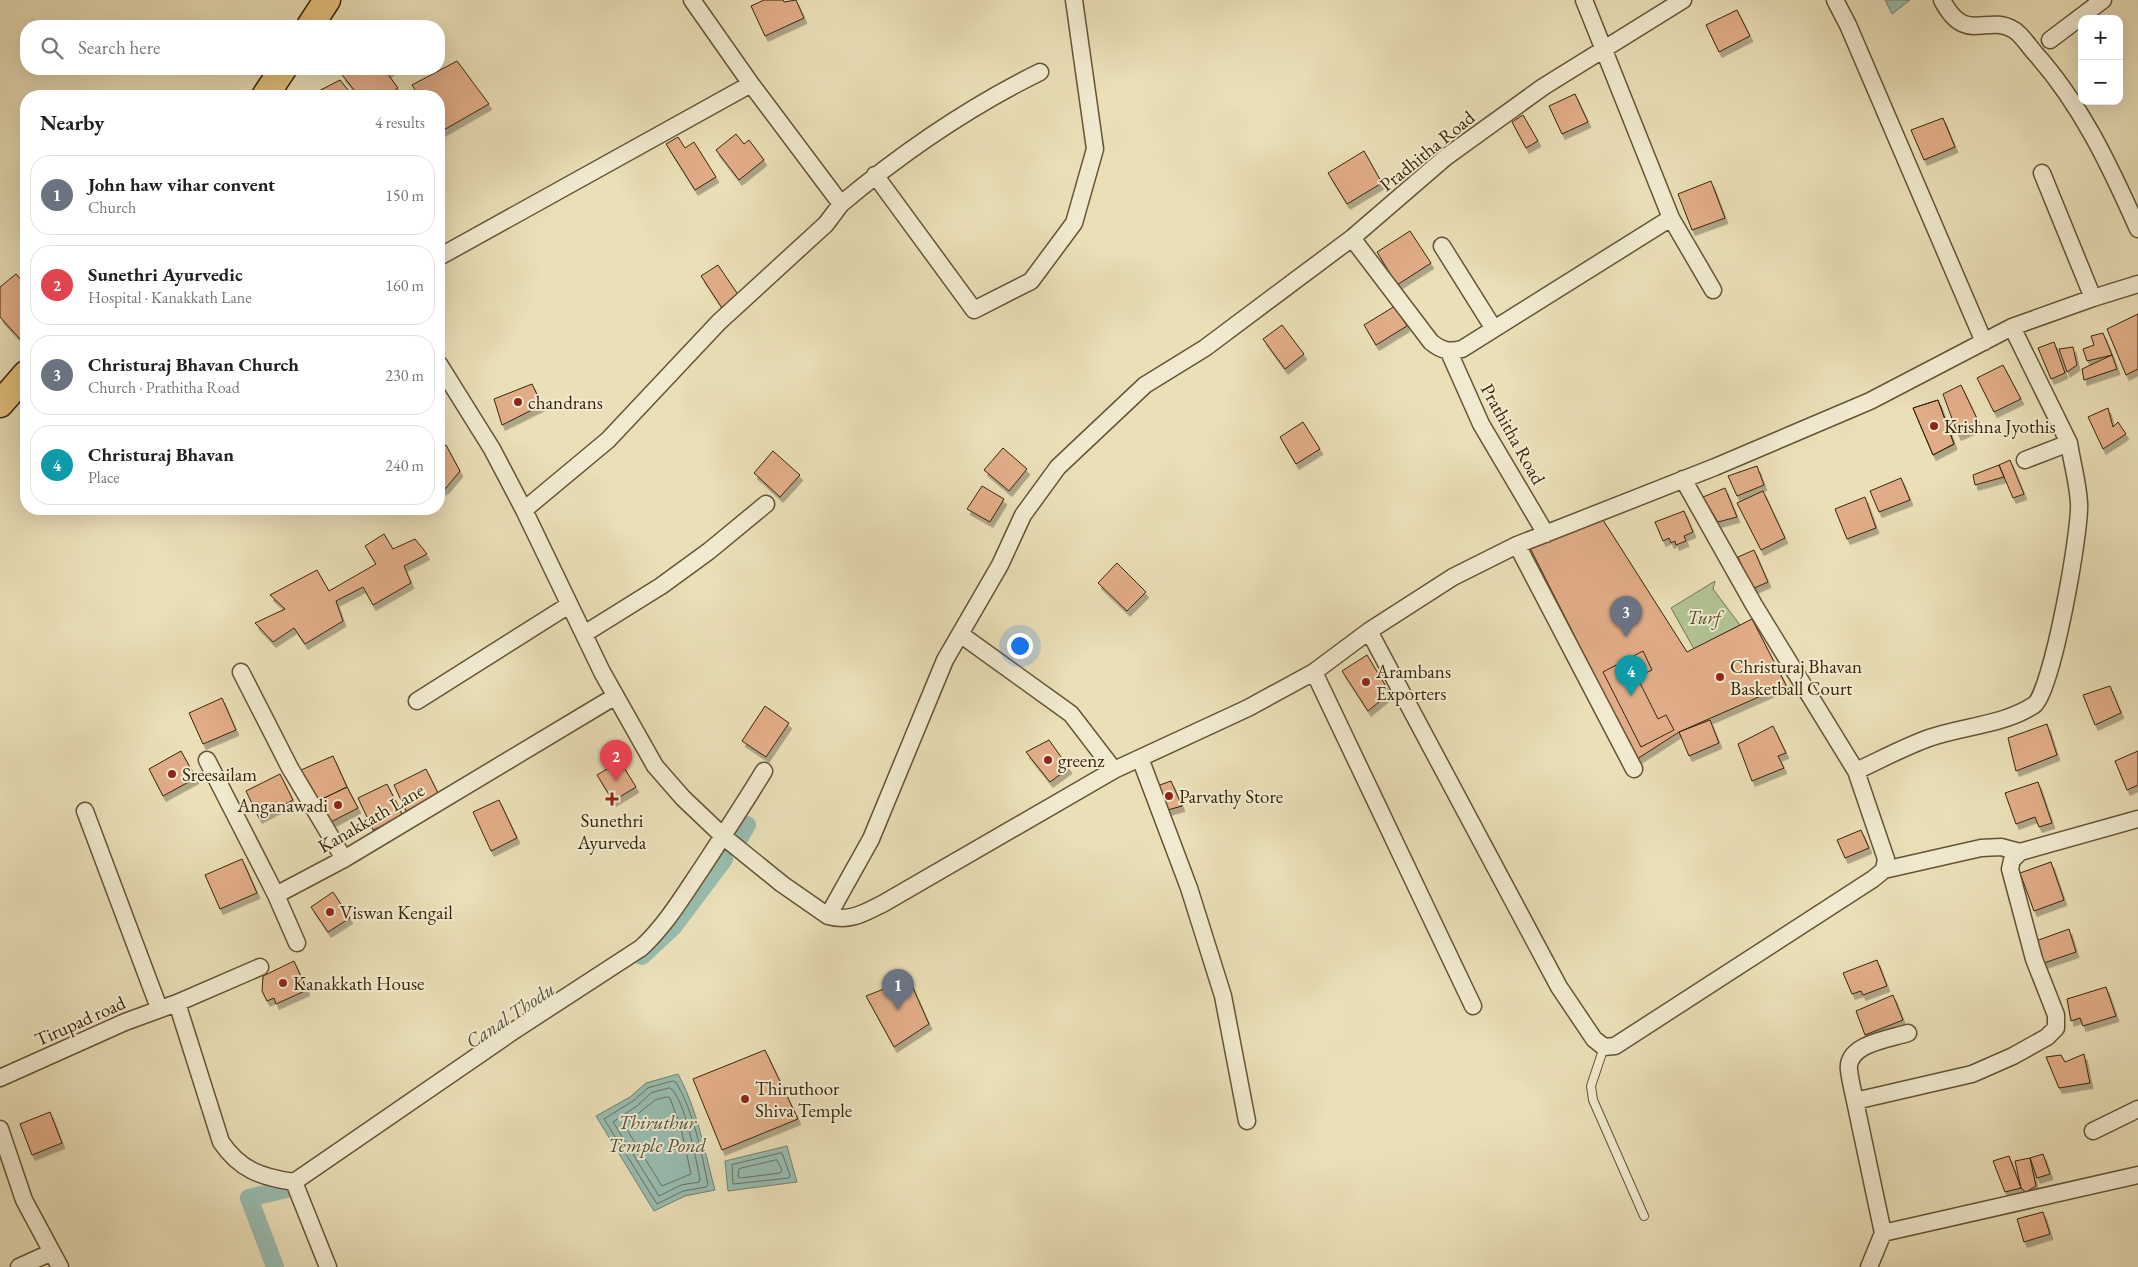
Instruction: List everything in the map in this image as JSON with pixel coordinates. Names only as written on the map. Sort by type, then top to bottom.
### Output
[{"type":"main road","points":[[314,20],[327,0]]},
{"type":"main road","points":[[271,90],[279,75]]},
{"type":"main road","points":[[0,404],[20,381]]},
{"type":"street","points":[[692,0],[841,204]]},
{"type":"street","points":[[875,175],[974,310],[1031,281],[1074,223],[1095,149],[1074,0]]},
{"type":"street","points":[[1584,0],[1671,218],[1713,290]]},
{"type":"street","points":[[1834,0],[1848,25],[1984,342]]},
{"type":"street","points":[[1942,0],[1951,15],[1963,24],[2002,26],[2014,30],[2048,68],[2085,120],[2113,172],[2138,230]]},
{"type":"street","points":[[2050,40],[2102,0]]},
{"type":"street","name":"Pradhitha Road","points":[[828,916],[871,839],[945,660],[1000,564],[1023,515],[1058,467],[1145,384],[1205,348],[1352,238],[1446,158],[1543,87],[1679,1]]},
{"type":"street","points":[[524,510],[608,440],[719,322],[826,224],[841,204],[875,175],[996,94],[1040,72]]},
{"type":"street","points":[[445,254],[752,84]]},
{"type":"street","points":[[2042,173],[2094,298]]},
{"type":"street","points":[[1352,238],[1431,342],[1439,349],[1449,352],[1462,349],[1671,218]]},
{"type":"street","points":[[1442,246],[1494,329]]},
{"type":"street","points":[[445,387],[492,449],[524,510],[614,697],[655,766],[683,798],[724,837],[782,884],[828,916],[843,920],[877,907],[1114,770],[1248,708],[1314,672],[1369,631],[1452,577],[1517,545],[1870,401],[2012,328],[2138,284]]},
{"type":"street","points":[[1856,771],[1928,739],[1981,724],[2011,718],[2036,704],[2046,685],[2055,656],[2080,504],[2069,443],[2012,328]]},
{"type":"street","name":"Prathitha Road","points":[[1449,352],[1480,424],[1546,534]]},
{"type":"street","points":[[2025,460],[2069,443]]},
{"type":"street","points":[[1682,479],[1754,605],[1856,771],[1886,859],[1884,870]]},
{"type":"street","points":[[584,634],[661,586],[693,563],[766,504]]},
{"type":"street","points":[[1517,545],[1634,769]]},
{"type":"street","points":[[417,701],[569,605]]},
{"type":"street","points":[[1369,631],[1559,987],[1594,1039],[1604,1047],[1615,1046],[1873,879],[1884,870],[1981,848],[2001,847],[2020,852]]},
{"type":"street","points":[[960,634],[1071,714],[1114,770]]},
{"type":"street","points":[[241,672],[290,768],[344,859]]},
{"type":"street","points":[[1314,672],[1473,1006]]},
{"type":"street","name":"Kanakkath Lane","points":[[276,894],[344,859],[614,697]]},
{"type":"street","points":[[1140,758],[1189,888],[1223,996],[1247,1121]]},
{"type":"street","points":[[207,760],[276,894],[297,943]]},
{"type":"street","points":[[177,1003],[221,1142],[234,1159],[250,1170],[294,1182],[515,1030],[641,948],[653,938],[724,837],[764,771]]},
{"type":"street","points":[[85,811],[159,1008]]},
{"type":"street","points":[[1855,1101],[1972,1074],[2013,1056],[2047,1037],[2056,1028],[2056,1015],[2034,959],[2010,869],[2012,860],[2020,852],[2138,819]]},
{"type":"street","name":"Tirupad road","points":[[0,1078],[159,1008],[177,1003],[260,967]]},
{"type":"street","points":[[1869,1267],[1882,1233],[1848,1068],[1851,1055],[1861,1048],[1908,1032]]},
{"type":"street","points":[[2092,1131],[2138,1109]]},
{"type":"street","points":[[0,1129],[24,1200],[60,1267]]},
{"type":"street","points":[[1882,1233],[2138,1175]]},
{"type":"street","points":[[294,1182],[328,1267]]},
{"type":"street","points":[[19,1267],[52,1252]]},
{"type":"lane","points":[[1604,1047],[1591,1086],[1593,1100],[1644,1216]]},
{"type":"green space","name":"Turf","points":[[1715,581],[1713,589],[1740,625],[1694,649],[1671,608]]},
{"type":"water","points":[[1885,0],[1910,0],[1892,14]]},
{"type":"water","name":"Thiruthur Temple Pond","points":[[678,1074],[696,1116],[715,1190],[685,1196],[654,1211],[596,1116],[630,1097],[646,1083]]},
{"type":"water","points":[[787,1146],[797,1182],[728,1191],[725,1161]]},
{"type":"building","points":[[764,0],[783,0],[784,2],[796,0],[804,18],[765,36],[751,6]]},
{"type":"building","points":[[1737,10],[1750,36],[1719,52],[1706,25]]},
{"type":"building","points":[[457,61],[489,104],[445,129],[445,90],[415,90],[412,85],[431,75],[445,75],[445,67]]},
{"type":"building","points":[[342,75],[388,75],[398,88],[395,90],[354,90]]},
{"type":"building","points":[[340,80],[348,90],[321,90]]},
{"type":"building","points":[[1575,94],[1588,122],[1562,134],[1549,106]]},
{"type":"building","points":[[1523,115],[1538,141],[1526,148],[1512,122]]},
{"type":"building","points":[[1943,118],[1955,147],[1924,160],[1911,130]]},
{"type":"building","points":[[736,134],[744,144],[749,140],[764,160],[739,180],[716,150]]},
{"type":"building","points":[[678,137],[685,148],[694,142],[716,177],[695,190],[666,144]]},
{"type":"building","points":[[1364,151],[1382,183],[1347,204],[1328,173]]},
{"type":"building","points":[[1711,181],[1725,218],[1692,230],[1678,194]]},
{"type":"building","points":[[1410,231],[1431,263],[1397,285],[1377,252]]},
{"type":"building","points":[[718,265],[739,296],[722,308],[701,276]]},
{"type":"building","points":[[16,274],[20,278],[20,339],[0,317],[0,287]]},
{"type":"building","points":[[1395,306],[1407,326],[1376,345],[1364,325]]},
{"type":"building","points":[[2138,314],[2138,369],[2126,375],[2107,329]]},
{"type":"building","points":[[1282,325],[1304,354],[1285,369],[1263,339]]},
{"type":"building","points":[[2103,333],[2112,355],[2087,361],[2083,349],[2094,345],[2091,336]]},
{"type":"building","points":[[2054,342],[2065,373],[2051,379],[2038,348]]},
{"type":"building","points":[[2073,347],[2077,365],[2067,372],[2059,349]]},
{"type":"building","points":[[2112,355],[2117,369],[2084,380],[2082,369]]},
{"type":"building","points":[[2003,365],[2021,399],[1994,412],[1977,378]]},
{"type":"building","name":"chandrans","points":[[532,384],[542,405],[502,425],[494,399]]},
{"type":"building","points":[[1961,385],[1980,425],[1958,435],[1943,394]]},
{"type":"building","name":"Krishna Jyothis","points":[[1938,400],[1954,444],[1933,455],[1913,408]]},
{"type":"building","name":"Krishna Jyothis","points":[[1938,400],[1954,444],[1933,455],[1913,408]]},
{"type":"building","points":[[2108,408],[2113,427],[2118,422],[2126,434],[2103,449],[2088,417]]},
{"type":"building","points":[[1303,422],[1320,449],[1296,464],[1280,437]]},
{"type":"building","points":[[445,446],[460,471],[445,488]]},
{"type":"building","points":[[1003,448],[1027,469],[1009,491],[984,470]]},
{"type":"building","points":[[773,451],[800,475],[780,497],[754,473]]},
{"type":"building","points":[[2010,460],[2024,494],[2013,498],[1999,465]]},
{"type":"building","points":[[1999,465],[2004,477],[1975,485],[1973,475]]},
{"type":"building","points":[[1757,466],[1764,485],[1737,496],[1728,476]]},
{"type":"building","points":[[1901,478],[1910,500],[1879,512],[1870,491]]},
{"type":"building","points":[[982,486],[1004,499],[990,522],[967,509]]},
{"type":"building","points":[[1725,488],[1737,517],[1718,522],[1703,497]]},
{"type":"building","points":[[1763,491],[1785,538],[1761,550],[1737,503]]},
{"type":"building","points":[[1865,497],[1876,528],[1847,539],[1835,509]]},
{"type":"building","points":[[1684,511],[1693,532],[1684,536],[1686,541],[1676,545],[1675,541],[1671,543],[1669,538],[1663,541],[1655,522]]},
{"type":"building","points":[[1603,520],[1687,652],[1752,619],[1786,685],[1679,732],[1637,759],[1530,548]]},
{"type":"building","points":[[384,534],[393,549],[415,539],[427,554],[404,566],[411,583],[373,605],[363,587],[336,601],[343,621],[305,644],[294,628],[273,642],[255,623],[285,609],[270,595],[317,570],[329,591],[376,564],[365,546]]},
{"type":"building","points":[[1754,550],[1768,582],[1752,589],[1738,557]]},
{"type":"building","points":[[1117,563],[1146,592],[1127,611],[1098,583]]},
{"type":"building","points":[[1643,651],[1652,670],[1637,677],[1658,719],[1666,715],[1674,730],[1641,747],[1603,672]]},
{"type":"building","name":"Arambans Exporters","points":[[1367,655],[1390,693],[1368,711],[1342,671]]},
{"type":"building","points":[[2110,686],[2121,713],[2095,725],[2083,695]]},
{"type":"building","points":[[222,698],[236,730],[203,744],[189,713]]},
{"type":"building","points":[[765,706],[789,723],[766,757],[742,741]]},
{"type":"building","points":[[1710,720],[1719,743],[1689,756],[1679,732]]},
{"type":"building","points":[[2047,724],[2057,755],[2016,771],[2008,738]]},
{"type":"building","points":[[1773,726],[1786,753],[1778,756],[1784,768],[1752,781],[1738,744]]},
{"type":"building","name":"greenz","points":[[1049,740],[1069,768],[1050,782],[1026,752]]},
{"type":"building","name":"Sreesailam","points":[[181,751],[196,778],[163,796],[149,769]]},
{"type":"building","points":[[2138,751],[2138,785],[2127,790],[2115,761]]},
{"type":"building","points":[[333,756],[347,787],[318,801],[301,770]]},
{"type":"building","points":[[620,761],[636,787],[613,801],[597,775]]},
{"type":"building","points":[[426,769],[439,795],[406,811],[394,785]]},
{"type":"building","points":[[280,774],[293,800],[259,818],[246,791]]},
{"type":"building","name":"Parvathy Store","points":[[1171,781],[1182,806],[1164,811],[1157,786]]},
{"type":"building","points":[[2038,782],[2052,823],[2039,827],[2035,817],[2016,824],[2005,793]]},
{"type":"building","points":[[387,784],[403,816],[373,830],[358,798]]},
{"type":"building","name":"Anganawadi","points":[[347,787],[358,808],[329,823],[318,801]]},
{"type":"building","points":[[499,800],[517,838],[491,851],[473,812]]},
{"type":"building","points":[[1861,830],[1869,848],[1845,858],[1837,840]]},
{"type":"building","points":[[242,859],[257,893],[220,909],[205,875]]},
{"type":"building","points":[[2051,862],[2064,900],[2034,911],[2020,873]]},
{"type":"building","name":"Viswan Kengail","points":[[333,892],[350,918],[328,932],[311,907]]},
{"type":"building","points":[[2069,929],[2076,952],[2044,963],[2036,941]]},
{"type":"building","points":[[1877,960],[1887,986],[1863,995],[1861,991],[1852,994],[1843,973]]},
{"type":"building","name":"Kanakkath House","points":[[294,961],[307,990],[276,1004],[274,998],[267,1001],[262,991],[263,976]]},
{"type":"building","points":[[909,979],[929,1024],[894,1047],[866,996]]},
{"type":"building","points":[[2106,987],[2116,1016],[2083,1026],[2080,1018],[2071,1021],[2067,999]]},
{"type":"building","points":[[1893,995],[1903,1020],[1865,1035],[1856,1011]]},
{"type":"building","name":"Thiruthoor Shiva Temple","points":[[765,1050],[798,1119],[722,1150],[693,1079]]},
{"type":"building","points":[[2084,1054],[2090,1083],[2059,1088],[2046,1057],[2061,1055],[2065,1062]]},
{"type":"building","points":[[50,1112],[62,1143],[32,1155],[20,1124]]},
{"type":"building","points":[[2043,1154],[2050,1174],[2037,1178],[2030,1158]]},
{"type":"building","points":[[2009,1156],[2021,1188],[2005,1192],[1993,1161]]},
{"type":"building","points":[[2030,1158],[2036,1186],[2026,1192],[2021,1188],[2015,1161]]},
{"type":"building","points":[[2043,1212],[2050,1234],[2024,1242],[2017,1219]]},
{"type":"waterway","name":"Canal Thodu","points":[[740,837],[747,825]]},
{"type":"waterway","name":"Canal Thodu","points":[[642,956],[673,927],[724,859]]},
{"type":"waterway","name":"Canal Thodu","points":[[275,1267],[249,1198],[291,1188]]},
{"type":"place","name":"chandrans","points":[[518,402]]},
{"type":"place","name":"Krishna Jyothis","points":[[1934,426]]},
{"type":"place","name":"Christuraj Bhavan Church","points":[[1626,637]]},
{"type":"place","name":"Christuraj Bhavan Basketball Court","points":[[1720,677]]},
{"type":"place","name":"Arambans Exporters","points":[[1366,682]]},
{"type":"place","name":"Christuraj Bhavan","points":[[1631,696]]},
{"type":"place","name":"greenz","points":[[1048,760]]},
{"type":"place","name":"Sreesailam","points":[[172,774]]},
{"type":"place","name":"Sunethri Ayurvedic","points":[[616,781]]},
{"type":"place","name":"Parvathy Store","points":[[1169,796]]},
{"type":"place","name":"Sunethri Ayurveda","points":[[612,799]]},
{"type":"place","name":"Anganawadi","points":[[338,805]]},
{"type":"place","name":"Viswan Kengail","points":[[330,912]]},
{"type":"place","name":"Kanakkath House","points":[[283,983]]},
{"type":"place","name":"John haw vihar convent","points":[[898,1010]]},
{"type":"place","name":"Thiruthoor Shiva Temple","points":[[745,1099]]}]
